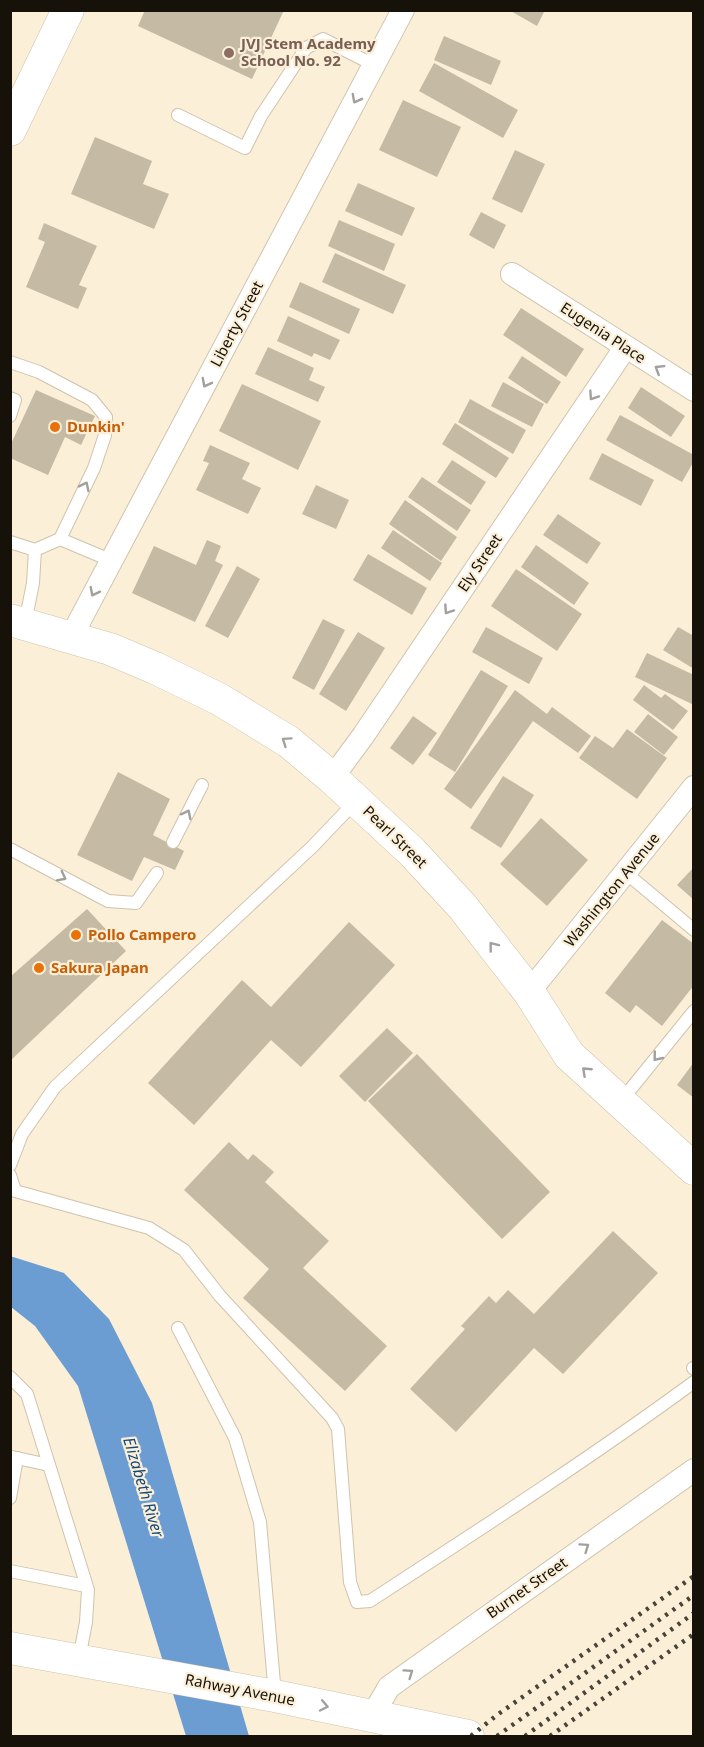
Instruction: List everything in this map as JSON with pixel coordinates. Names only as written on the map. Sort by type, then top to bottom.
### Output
[{"type":"street","points":[[10,130],[68,10]]},
{"type":"street","name":"Liberty Street","points":[[71,637],[404,10]]},
{"type":"street","name":"Eugenia Place","points":[[512,274],[693,390]]},
{"type":"street","name":"Ely Street","points":[[332,778],[363,736],[625,348]]},
{"type":"street","name":"Pearl Street","points":[[18,622],[119,653],[219,699],[289,742],[357,800],[412,852],[462,906],[529,992],[569,1055],[693,1169]]},
{"type":"street","name":"Washington Avenue","points":[[529,992],[693,787]]},
{"type":"street","name":"Burnet Street","points":[[372,1716],[389,1687],[693,1470]]},
{"type":"street","name":"Rahway Avenue","points":[[10,1648],[275,1696],[468,1737]]},
{"type":"lane","points":[[178,115],[245,147],[261,116],[306,48],[323,39],[374,65]]},
{"type":"lane","points":[[10,362],[39,372],[92,400],[106,417],[105,435],[94,468],[60,539],[35,550],[10,542]]},
{"type":"lane","points":[[10,398],[15,400],[10,416]]},
{"type":"lane","points":[[60,539],[110,560]]},
{"type":"lane","points":[[18,622],[33,583],[35,550]]},
{"type":"lane","points":[[173,842],[202,785]]},
{"type":"lane","points":[[10,1165],[22,1134],[56,1087],[312,847],[357,800]]},
{"type":"lane","points":[[10,849],[108,901],[136,903],[157,873]]},
{"type":"lane","points":[[626,873],[693,930]]},
{"type":"lane","points":[[620,1102],[693,1011]]},
{"type":"lane","points":[[10,1175],[15,1191],[149,1228],[184,1250],[220,1296],[332,1418],[339,1430],[350,1582],[357,1602],[370,1601],[492,1521],[693,1382]]},
{"type":"lane","points":[[178,1328],[235,1438],[260,1522],[275,1696]]},
{"type":"lane","points":[[10,1377],[27,1394],[88,1590],[86,1622],[79,1660]]},
{"type":"lane","points":[[10,1498],[14,1457],[49,1465]]},
{"type":"lane","points":[[10,1571],[86,1586]]},
{"type":"water","name":"Elizabeth River","points":[[10,1256],[64,1273],[109,1319],[152,1403],[249,1736],[186,1736],[78,1386],[35,1326],[11,1307]]},
{"type":"building","name":"JVJ Stem Academy School No. 92","points":[[145,10],[284,10],[252,79],[138,26]]},
{"type":"building","points":[[509,10],[545,10],[537,26]]},
{"type":"building","points":[[444,36],[501,61],[491,85],[434,60]]},
{"type":"building","points":[[434,63],[518,110],[503,138],[419,91]]},
{"type":"building","points":[[403,100],[461,127],[437,177],[379,150]]},
{"type":"building","points":[[95,137],[152,161],[143,184],[169,194],[154,229],[71,194]]},
{"type":"building","points":[[515,150],[545,164],[522,213],[492,199]]},
{"type":"building","points":[[358,183],[415,208],[402,236],[345,211]]},
{"type":"building","points":[[481,212],[506,225],[494,249],[469,235]]},
{"type":"building","points":[[339,220],[395,244],[384,271],[328,246]]},
{"type":"building","points":[[44,223],[97,246],[79,285],[87,288],[78,309],[26,287],[45,242],[38,239]]},
{"type":"building","points":[[335,253],[406,285],[393,314],[322,282]]},
{"type":"building","points":[[300,282],[360,309],[349,334],[289,307]]},
{"type":"building","points":[[521,308],[584,349],[566,377],[503,335]]},
{"type":"building","points":[[288,316],[340,340],[330,360],[314,353],[312,357],[277,341]]},
{"type":"building","points":[[268,347],[314,368],[309,380],[325,387],[318,402],[255,374]]},
{"type":"building","points":[[522,356],[561,382],[547,404],[508,378]]},
{"type":"building","points":[[503,382],[544,404],[532,427],[491,406]]},
{"type":"building","points":[[242,384],[321,421],[298,470],[219,431]]},
{"type":"building","points":[[641,387],[685,416],[671,437],[628,408]]},
{"type":"building","name":"Dunkin'","points":[[36,390],[95,416],[81,445],[65,437],[48,475],[10,458],[10,446]]},
{"type":"building","points":[[470,399],[526,430],[513,454],[458,422]]},
{"type":"building","points":[[620,415],[694,455],[694,461],[682,482],[606,440]]},
{"type":"building","points":[[455,423],[509,458],[496,478],[442,444]]},
{"type":"building","points":[[210,445],[250,463],[242,479],[261,488],[248,514],[196,490],[209,463],[203,461]]},
{"type":"building","points":[[602,453],[654,480],[641,506],[589,479]]},
{"type":"building","points":[[452,460],[486,482],[471,505],[437,482]]},
{"type":"building","points":[[422,477],[471,510],[457,531],[408,497]]},
{"type":"building","points":[[316,485],[349,500],[336,529],[302,514]]},
{"type":"building","points":[[405,500],[457,537],[441,561],[389,524]]},
{"type":"building","points":[[558,514],[601,543],[587,564],[543,535]]},
{"type":"building","points":[[393,530],[442,563],[430,581],[381,548]]},
{"type":"building","points":[[207,540],[221,546],[215,561],[223,565],[195,622],[132,593],[154,546],[196,565]]},
{"type":"building","points":[[536,545],[589,583],[574,605],[521,567]]},
{"type":"building","points":[[368,554],[427,588],[412,615],[353,580]]},
{"type":"building","points":[[237,566],[260,579],[228,638],[205,626]]},
{"type":"building","points":[[516,569],[582,614],[557,651],[491,606]]},
{"type":"building","points":[[323,619],[345,630],[314,690],[292,678]]},
{"type":"building","points":[[486,627],[543,658],[529,684],[472,652]]},
{"type":"building","points":[[678,627],[694,636],[694,669],[663,650]]},
{"type":"building","points":[[358,632],[385,648],[346,711],[319,694]]},
{"type":"building","points":[[647,653],[694,675],[694,705],[635,677]]},
{"type":"building","points":[[481,670],[508,686],[455,772],[428,755]]},
{"type":"building","points":[[644,685],[661,698],[665,694],[688,711],[673,730],[633,700]]},
{"type":"building","points":[[515,690],[547,714],[552,707],[591,736],[578,753],[533,721],[471,809],[444,789]]},
{"type":"building","points":[[648,714],[678,737],[664,755],[634,732]]},
{"type":"building","points":[[413,716],[437,733],[413,765],[390,748]]},
{"type":"building","points":[[627,729],[667,758],[637,799],[579,758],[595,736],[613,748]]},
{"type":"building","points":[[118,772],[170,799],[153,835],[184,851],[175,870],[144,857],[132,881],[77,855]]},
{"type":"building","points":[[503,776],[534,795],[501,848],[470,828]]},
{"type":"building","points":[[541,818],[588,860],[547,906],[500,864]]},
{"type":"building","points":[[694,867],[694,900],[677,885]]},
{"type":"building","points":[[87,909],[126,951],[10,1061],[10,977]]},
{"type":"building","points":[[662,920],[694,944],[694,985],[662,1026],[636,1005],[630,1013],[605,993]]},
{"type":"building","points":[[349,922],[395,965],[301,1067],[271,1040],[194,1125],[148,1083],[242,980],[271,1007]]},
{"type":"building","points":[[387,1028],[413,1053],[365,1102],[339,1076]]},
{"type":"building","points":[[417,1054],[550,1192],[502,1239],[368,1101]]},
{"type":"building","points":[[694,1062],[694,1098],[677,1085]]},
{"type":"building","points":[[229,1142],[248,1160],[253,1154],[274,1172],[265,1182],[329,1241],[303,1268],[387,1346],[345,1391],[243,1298],[269,1269],[184,1190]]},
{"type":"building","points":[[613,1231],[658,1273],[563,1374],[534,1348],[456,1432],[410,1389],[465,1329],[461,1326],[489,1296],[496,1303],[508,1290],[534,1314]]},
{"type":"railway","points":[[471,1736],[497,1715],[694,1576]]},
{"type":"railway","points":[[497,1736],[694,1595]]},
{"type":"railway","points":[[525,1736],[694,1613]]},
{"type":"railway","points":[[550,1736],[694,1634]]},
{"type":"place","name":"JVJ Stem Academy School No. 92","points":[[229,53]]},
{"type":"place","name":"Dunkin'","points":[[55,427]]},
{"type":"place","name":"Pollo Campero","points":[[76,935]]},
{"type":"place","name":"Sakura Japan","points":[[39,968]]}]
